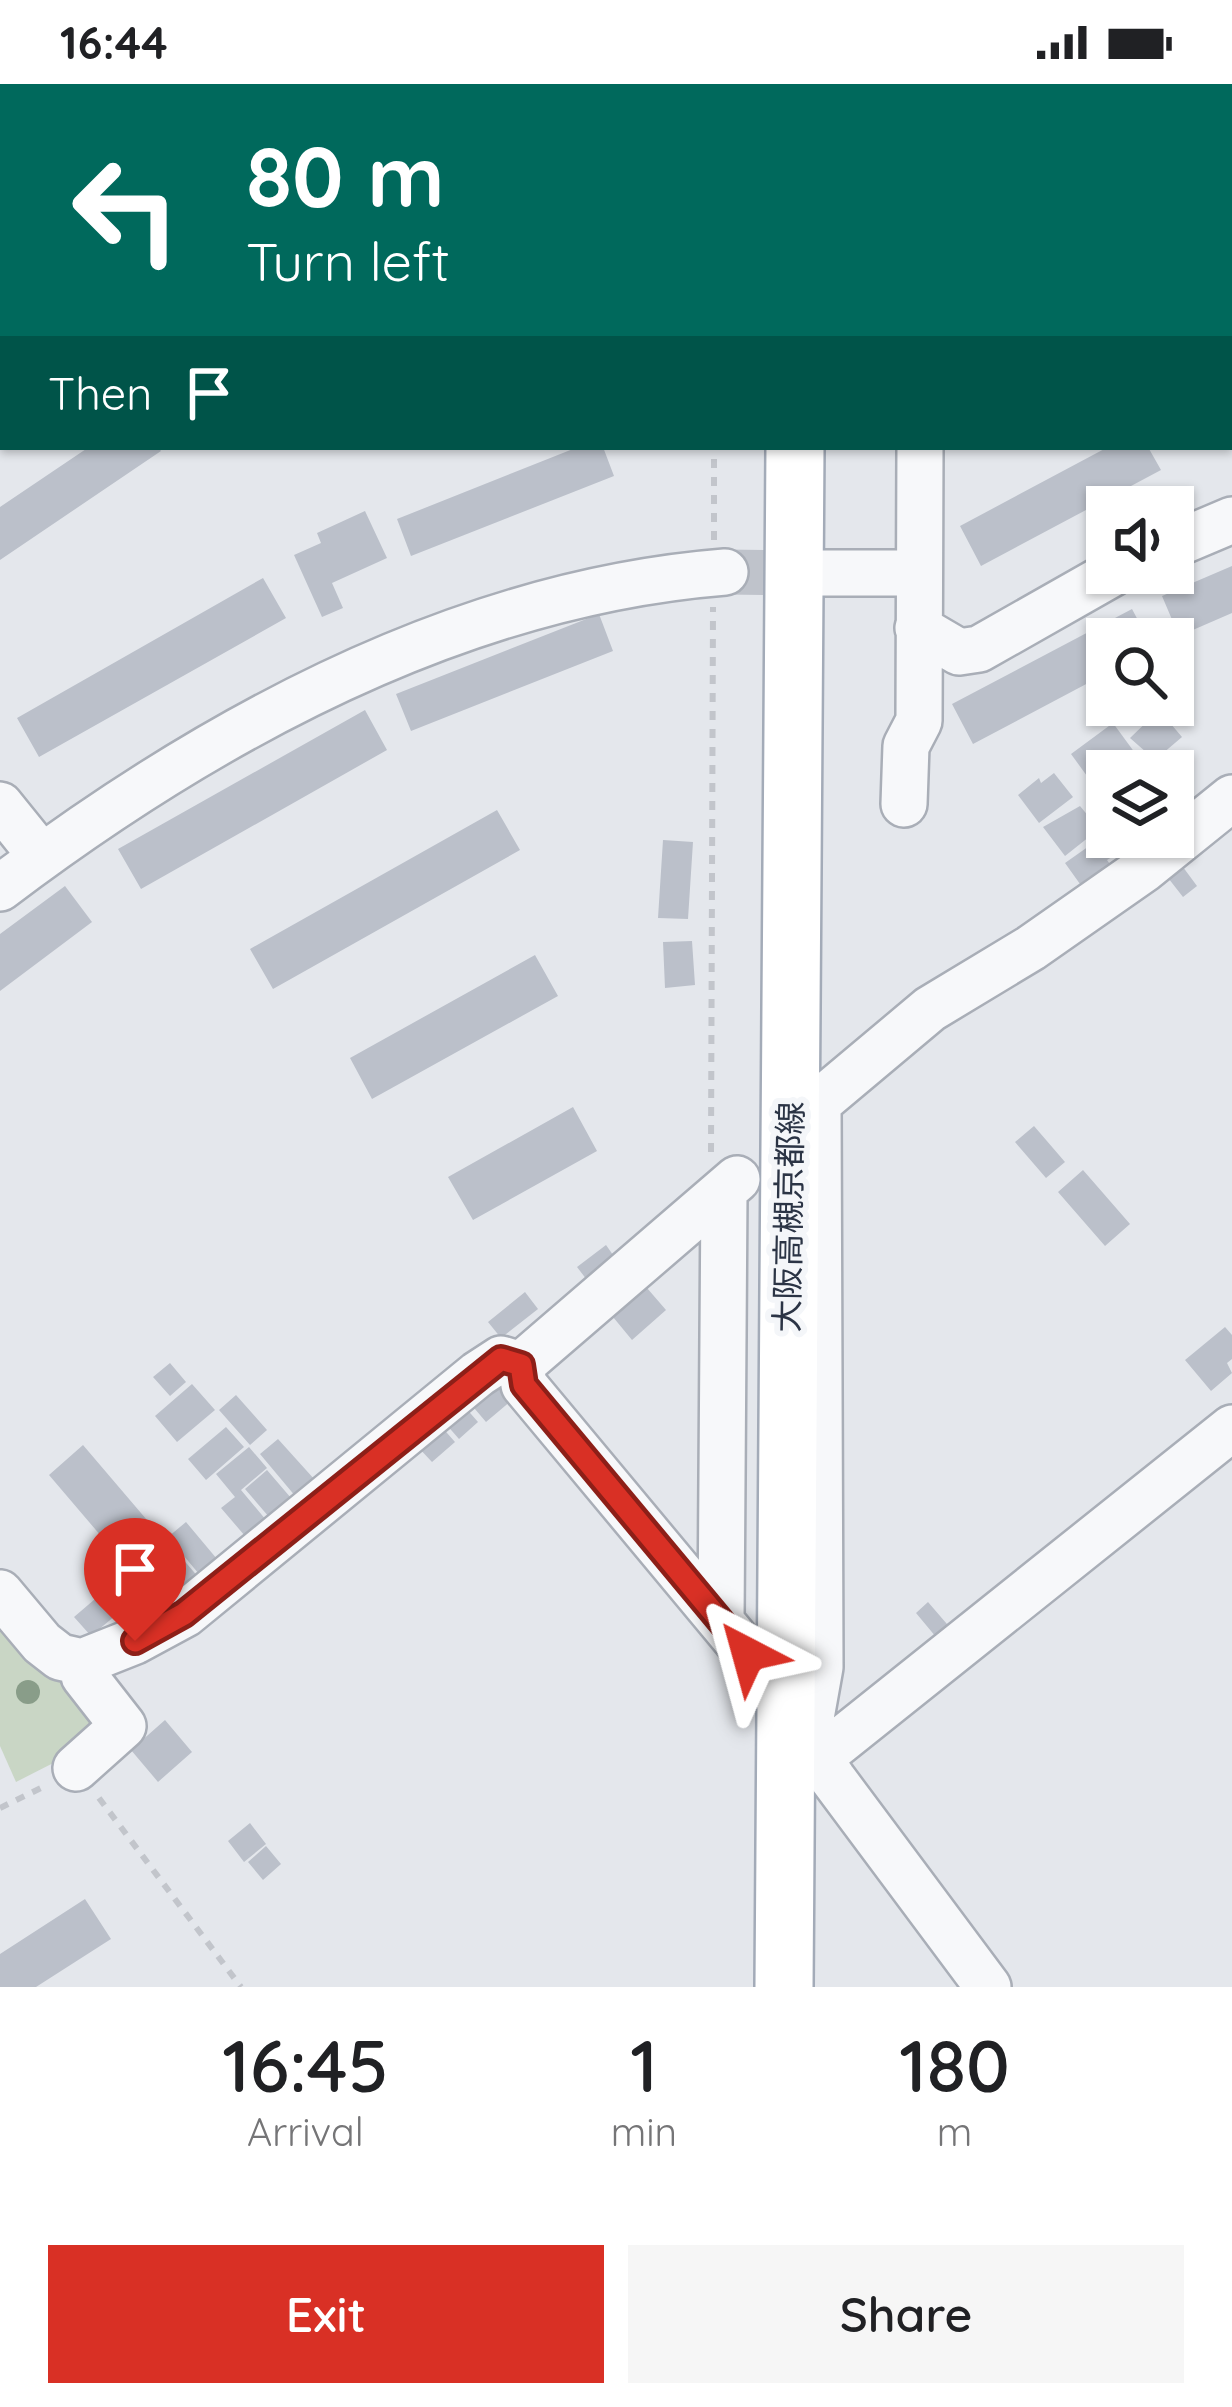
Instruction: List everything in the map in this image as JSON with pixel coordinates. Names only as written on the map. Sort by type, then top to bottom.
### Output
[{"type":"main road","name":"大阪高槻京都線","points":[[747,1987],[735,1637],[758,450]]},
{"type":"main road","name":"大阪高槻京都線","points":[[784,1987],[803,1734],[795,450]]},
{"type":"street","points":[[904,804],[905,746],[919,721],[920,450]]},
{"type":"street","points":[[1194,535],[1232,520]]},
{"type":"street","points":[[0,888],[105,811],[233,734],[424,642],[544,601],[719,573]]},
{"type":"street","points":[[816,573],[918,573]]},
{"type":"street","points":[[918,628],[959,652],[979,650],[1086,588]]},
{"type":"street","points":[[803,1734],[820,1667],[818,1103],[930,1009],[1031,948],[1144,869],[1232,798]]},
{"type":"street","points":[[0,805],[42,857]]},
{"type":"street","points":[[731,1186],[735,1637]]},
{"type":"street","points":[[521,1365],[731,1186]]},
{"type":"street","points":[[0,1593],[50,1651],[82,1662],[135,1641],[184,1614],[478,1374],[501,1359],[521,1365]]},
{"type":"street","points":[[521,1365],[524,1385],[735,1637],[988,1987]]},
{"type":"street","points":[[803,1734],[1232,1428]]},
{"type":"street","points":[[76,1768],[124,1726],[84,1676],[82,1662]]},
{"type":"path","points":[[715,450],[719,573],[711,1172],[731,1186]]},
{"type":"path","points":[[0,1808],[76,1768],[241,1987]]},
{"type":"green space","points":[[0,1616],[62,1674],[108,1727],[67,1756],[16,1782],[0,1746]]},
{"type":"building","points":[[85,450],[161,451],[0,560],[0,507]]},
{"type":"building","points":[[570,450],[604,450],[614,476],[411,556],[397,519]]},
{"type":"building","points":[[1102,450],[1150,450],[1161,470],[1131,486],[1086,486],[1086,510],[981,566],[960,526]]},
{"type":"building","points":[[365,511],[387,558],[332,583],[343,608],[322,617],[294,555],[321,543],[317,533]]},
{"type":"building","points":[[1232,566],[1232,613],[1194,629],[1194,618],[1171,618],[1162,596],[1194,594],[1194,582]]},
{"type":"building","points":[[263,578],[286,618],[39,757],[17,718]]},
{"type":"building","points":[[1132,609],[1137,618],[1115,618]]},
{"type":"building","points":[[599,614],[613,651],[411,731],[396,694]]},
{"type":"building","points":[[1086,633],[1086,684],[973,744],[952,704]]},
{"type":"building","points":[[365,710],[387,750],[141,889],[118,849]]},
{"type":"building","points":[[1109,726],[1115,726],[1133,750],[1086,750],[1086,775],[1071,754]]},
{"type":"building","points":[[1142,726],[1173,726],[1182,737],[1167,750],[1144,750],[1130,738]]},
{"type":"building","points":[[1054,773],[1073,797],[1039,823],[1018,795]]},
{"type":"building","points":[[1080,806],[1086,813],[1086,839],[1065,856],[1043,827]]},
{"type":"building","points":[[497,810],[520,850],[273,989],[250,949]]},
{"type":"building","points":[[663,840],[693,842],[688,919],[658,918]]},
{"type":"building","points":[[1086,848],[1086,858],[1110,858],[1107,860],[1115,871],[1096,884],[1091,876],[1080,884],[1065,863]]},
{"type":"building","points":[[1180,863],[1197,886],[1183,897],[1165,874]]},
{"type":"building","points":[[65,886],[92,922],[0,991],[0,934]]},
{"type":"building","points":[[692,941],[695,985],[665,988],[663,942]]},
{"type":"building","points":[[535,955],[558,996],[372,1099],[350,1058]]},
{"type":"building","points":[[573,1107],[597,1151],[473,1220],[448,1177]]},
{"type":"building","points":[[1034,1126],[1065,1162],[1046,1178],[1015,1142]]},
{"type":"building","points":[[1083,1170],[1130,1224],[1105,1246],[1058,1192]]},
{"type":"building","points":[[606,1245],[618,1262],[590,1284],[577,1267]]},
{"type":"building","points":[[647,1288],[666,1310],[632,1340],[613,1317]]},
{"type":"building","points":[[525,1292],[538,1309],[501,1338],[488,1322]]},
{"type":"building","points":[[1225,1327],[1232,1335],[1232,1359],[1227,1363],[1232,1373],[1211,1391],[1185,1360]]},
{"type":"building","points":[[170,1363],[186,1382],[170,1396],[153,1377]]},
{"type":"building","points":[[500,1376],[517,1396],[486,1422],[469,1402]]},
{"type":"building","points":[[192,1384],[215,1410],[177,1442],[155,1416]]},
{"type":"building","points":[[236,1395],[267,1430],[250,1445],[219,1410]]},
{"type":"building","points":[[464,1406],[478,1422],[459,1439],[445,1423]]},
{"type":"building","points":[[440,1425],[455,1442],[432,1462],[417,1446]]},
{"type":"building","points":[[226,1427],[244,1447],[206,1480],[188,1459]]},
{"type":"building","points":[[278,1439],[315,1480],[296,1497],[260,1454]]},
{"type":"building","points":[[83,1445],[164,1540],[130,1570],[49,1475]]},
{"type":"building","points":[[249,1447],[267,1468],[241,1490],[271,1526],[251,1543],[221,1508],[235,1497],[216,1474]]},
{"type":"building","points":[[267,1470],[297,1505],[275,1524],[245,1489]]},
{"type":"building","points":[[186,1522],[222,1565],[204,1580],[168,1537]]},
{"type":"building","points":[[168,1542],[200,1579],[182,1595],[149,1557]]},
{"type":"building","points":[[147,1558],[181,1597],[161,1614],[128,1574]]},
{"type":"building","points":[[123,1575],[140,1595],[91,1636],[74,1617]]},
{"type":"building","points":[[928,1602],[959,1638],[946,1649],[916,1613]]},
{"type":"building","points":[[165,1720],[192,1752],[158,1782],[131,1750]]},
{"type":"building","points":[[250,1823],[266,1844],[244,1862],[228,1841]]},
{"type":"building","points":[[266,1846],[281,1864],[263,1880],[248,1862]]},
{"type":"building","points":[[85,1899],[111,1939],[36,1987],[0,1987],[0,1954]]},
{"type":"tunnel","points":[[725,572],[816,573]]},
{"type":"route","points":[[135,1641],[184,1614],[501,1359],[521,1365],[524,1385],[748,1654]]}]
